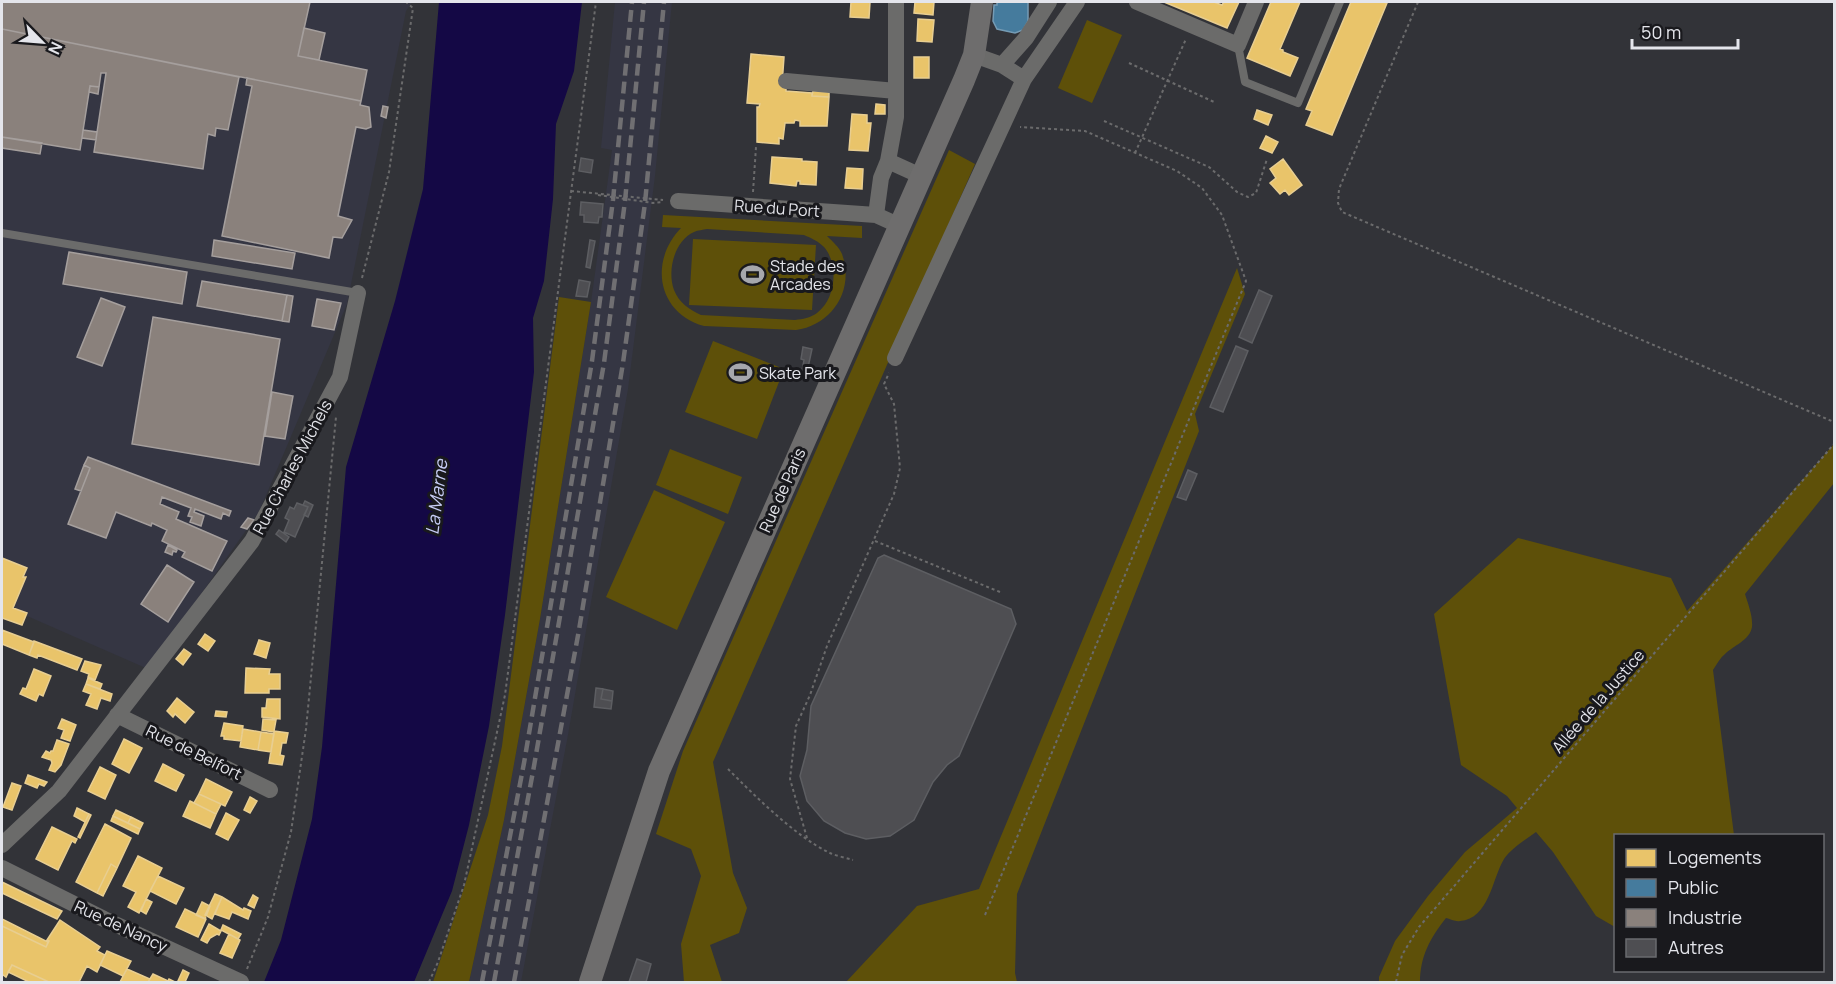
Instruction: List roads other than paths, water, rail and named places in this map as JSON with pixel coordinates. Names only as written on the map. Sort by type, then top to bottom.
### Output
[{"type":"main road","name":"Rue de Paris","points":[[590,982],[659,771],[974,55],[982,2]]},
{"type":"street","points":[[896,2],[896,117],[888,161],[881,178],[876,215],[898,225]]},
{"type":"street","points":[[1002,65],[1026,38],[1049,2]]},
{"type":"street","points":[[895,358],[1023,79],[1077,2]]},
{"type":"street","points":[[1137,2],[1238,45],[1256,2]]},
{"type":"street","points":[[974,55],[1002,65],[1023,79]]},
{"type":"street","points":[[786,81],[896,91]]},
{"type":"street","points":[[888,161],[921,176]]},
{"type":"street","name":"Rue du Port","points":[[678,201],[876,215]]},
{"type":"street","name":"Rue Charles Michels","points":[[2,845],[58,791],[197,615],[252,541],[340,377],[358,293]]},
{"type":"street","name":"Rue de Belfort","points":[[117,715],[270,790]]},
{"type":"street","name":"Rue de Nancy","points":[[2,868],[104,919],[244,977]]},
{"type":"lane","points":[[1238,45],[1245,82],[1298,103],[1340,2]]},
{"type":"lane","points":[[2,232],[358,293]]},
{"type":"water","name":"La Marne","points":[[439,2],[582,2],[574,71],[556,124],[553,199],[544,281],[533,318],[534,372],[505,615],[489,726],[469,825],[452,891],[414,982],[264,982],[281,940],[312,819],[322,747],[346,467],[395,301],[423,189]]},
{"type":"railway","points":[[482,982],[524,763],[592,361],[613,200],[632,2]]},
{"type":"railway","points":[[494,982],[604,363],[625,201],[644,2]]},
{"type":"railway","points":[[514,982],[579,630],[623,363],[645,203],[664,2]]},
{"type":"place","name":"Stade des Arcades","points":[[752,275]]},
{"type":"place","name":"Skate Park","points":[[741,373]]}]
